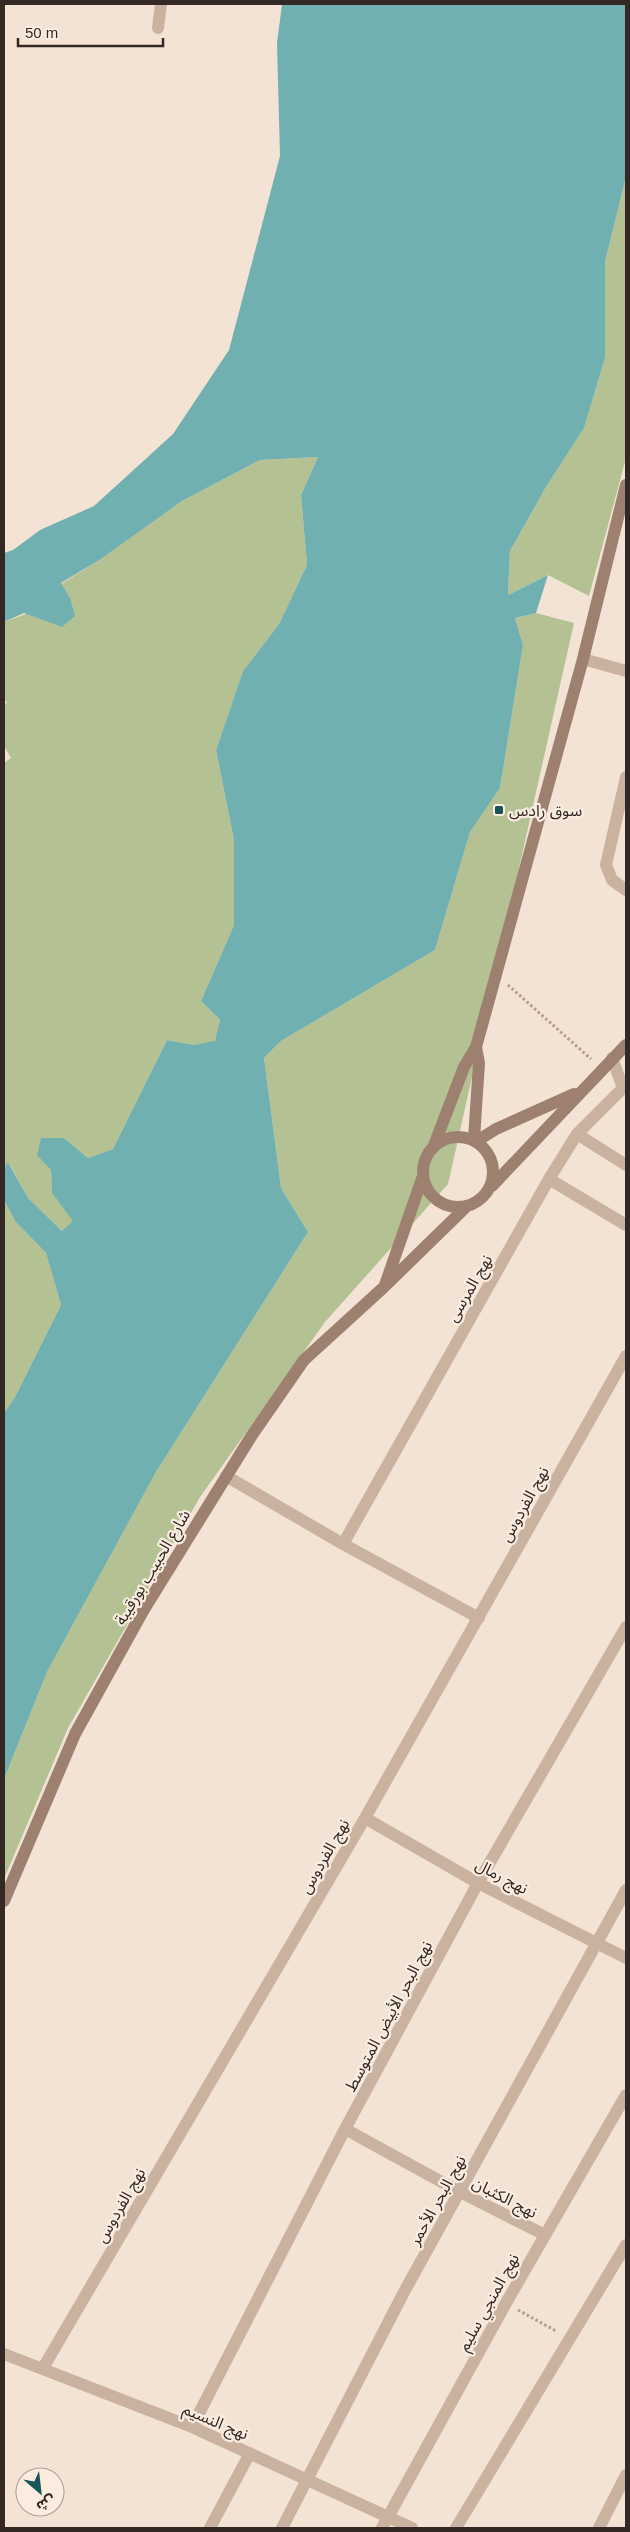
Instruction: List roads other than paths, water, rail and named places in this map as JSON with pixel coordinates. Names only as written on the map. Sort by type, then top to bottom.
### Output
[{"type":"street","points":[[158,28],[161,4]]},
{"type":"street","points":[[433,1148],[464,1067],[476,1047],[583,659],[626,486]]},
{"type":"street","points":[[583,659],[626,671]]},
{"type":"street","points":[[626,777],[606,865],[612,880],[626,890]]},
{"type":"street","points":[[581,1091],[475,1140],[451,1138],[441,1141],[427,1156],[423,1176],[428,1190],[438,1201],[447,1205],[467,1206],[484,1196],[612,1058],[626,1046]]},
{"type":"street","points":[[476,1047],[479,1064],[475,1140],[492,1160],[494,1169],[490,1188]]},
{"type":"street","name":"نهج المرسى","points":[[342,1544],[550,1179],[578,1134],[623,1088],[612,1058]]},
{"type":"street","points":[[578,1134],[626,1165]]},
{"type":"street","name":"شارع الحبيب بورقيبة","points":[[384,1287],[423,1176]]},
{"type":"street","points":[[550,1179],[626,1225]]},
{"type":"street","name":"شارع الحبيب بورقيبة","points":[[4,1901],[75,1734],[144,1611],[226,1476],[304,1360],[384,1287],[467,1206]]},
{"type":"street","name":"نهج الفردوس","points":[[43,2368],[365,1818],[626,1356]]},
{"type":"street","points":[[226,1476],[342,1544],[479,1618]]},
{"type":"street","name":"نهج البحر الأبيض المتوسط","points":[[192,2427],[345,2129],[478,1883],[626,1628]]},
{"type":"street","name":"نهج رمال","points":[[365,1818],[478,1883],[626,1958]]},
{"type":"street","name":"نهج البحر الأحمر","points":[[282,2528],[404,2292],[626,1890]]},
{"type":"street","name":"نهج المنجي سليم","points":[[382,2528],[506,2303],[626,2095]]},
{"type":"street","name":"نهج الكثبان","points":[[345,2129],[460,2192],[545,2235]]},
{"type":"street","points":[[456,2528],[626,2245]]},
{"type":"street","name":"نهج النسيم","points":[[4,2354],[192,2427],[412,2528]]},
{"type":"street","points":[[210,2528],[250,2453]]},
{"type":"street","points":[[599,2528],[626,2475]]},
{"type":"water","points":[[282,4],[626,4],[626,177],[605,262],[605,358],[584,428],[546,487],[510,551],[508,595],[548,575],[536,613],[515,618],[523,645],[500,788],[470,832],[435,950],[281,1041],[264,1058],[281,1188],[308,1232],[156,1472],[47,1672],[4,1779],[4,1413],[15,1397],[61,1305],[46,1253],[15,1221],[4,1200],[4,1170],[8,1162],[28,1198],[62,1231],[73,1221],[52,1193],[51,1170],[37,1155],[41,1138],[64,1138],[88,1158],[113,1149],[167,1040],[194,1045],[215,1041],[220,1020],[201,1001],[234,925],[234,840],[216,750],[243,671],[279,624],[307,565],[301,495],[318,457],[260,460],[182,501],[101,559],[61,583],[70,598],[75,616],[62,627],[24,613],[4,622],[4,553],[13,550],[40,530],[94,506],[173,434],[229,350],[280,156],[277,43]]},
{"type":"place","name":"سوق رادس","points":[[499,810]]}]
